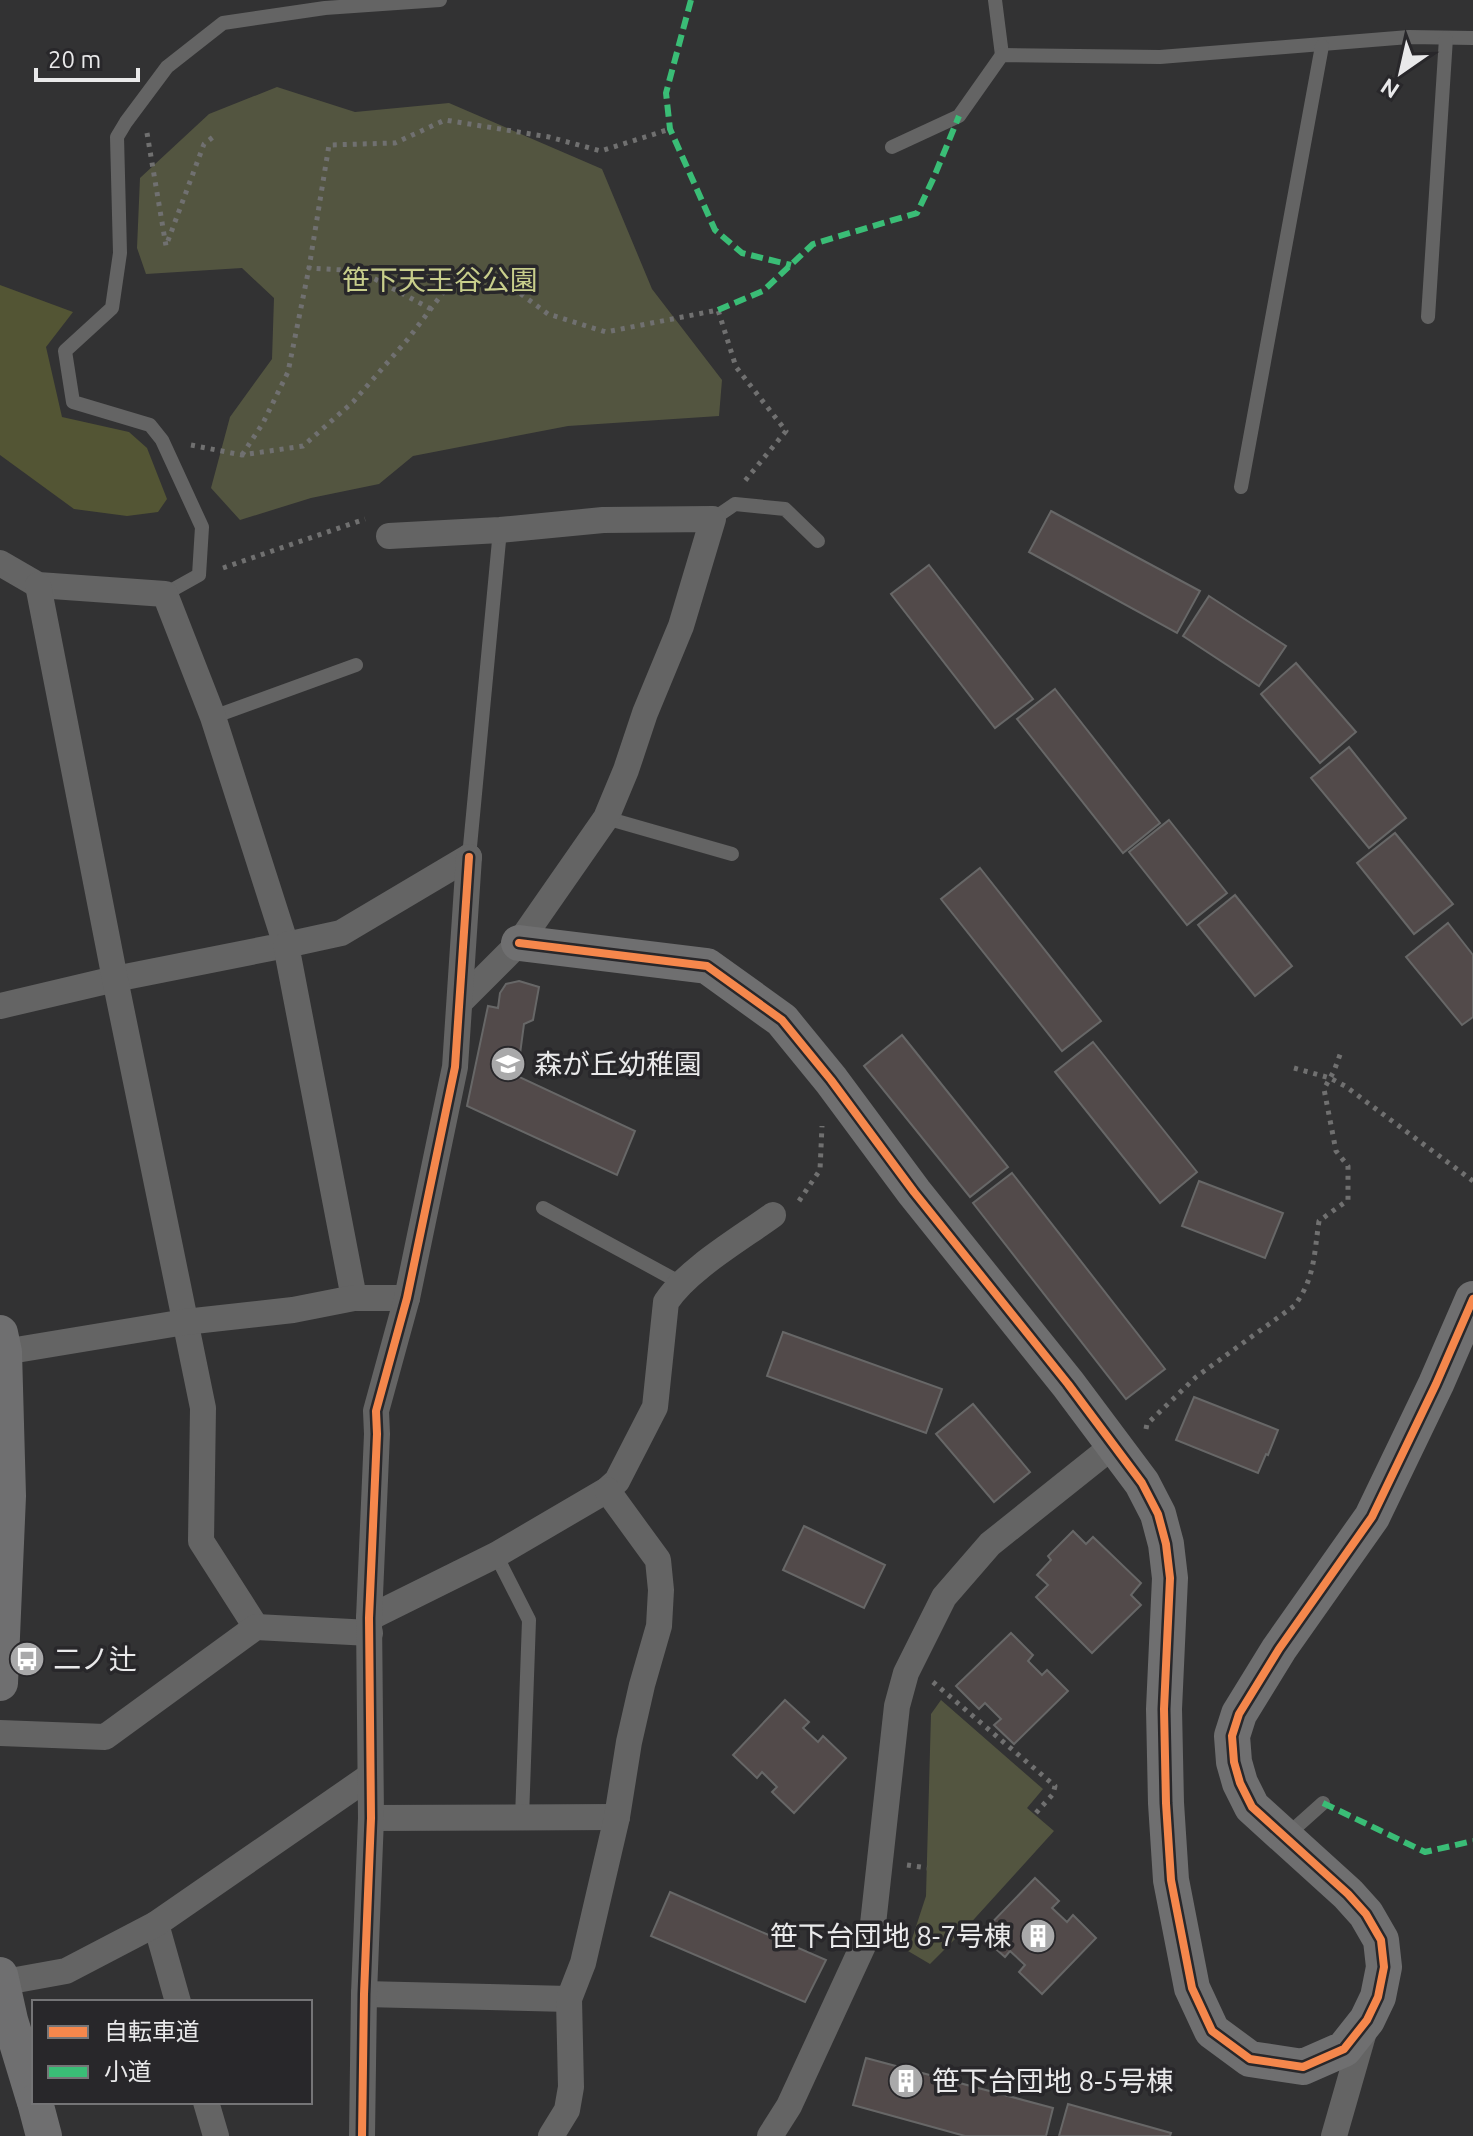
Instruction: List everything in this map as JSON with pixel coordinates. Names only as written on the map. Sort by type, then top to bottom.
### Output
[{"type":"street","points":[[389,536],[603,520],[713,519],[681,626],[606,818],[519,943],[461,1001]]},
{"type":"street","points":[[0,563],[38,585],[165,594],[213,717],[286,945],[354,1298]]},
{"type":"street","points":[[38,585],[203,1408],[201,1541],[256,1627]]},
{"type":"street","points":[[0,1006],[341,933],[469,857]]},
{"type":"street","points":[[362,2136],[371,1818],[369,1626],[376,1411],[407,1298],[455,1067],[469,857]]},
{"type":"street","points":[[519,943],[707,966],[782,1020],[831,1080],[914,1192],[1068,1384],[1118,1451],[1158,1514],[1170,1578],[1164,1709],[1171,1880],[1192,1988],[1212,2031],[1250,2059],[1303,2067],[1344,2049],[1367,2020]]},
{"type":"street","points":[[0,1733],[105,1737],[256,1627],[369,1626],[607,1490],[617,1481],[655,1407],[666,1302],[681,1283],[773,1215]]},
{"type":"street","points":[[0,1683],[8,1496],[2,1343],[293,1310],[354,1298],[407,1298]]},
{"type":"street","points":[[1334,2136],[1367,2020],[1378,1997],[1384,1967],[1381,1940],[1366,1914],[1348,1894],[1252,1807],[1234,1762],[1232,1736],[1239,1714],[1279,1649],[1372,1517],[1473,1299]]},
{"type":"street","points":[[770,2136],[789,2106],[873,1924],[897,1706],[906,1673],[944,1597],[990,1544],[1118,1451]]},
{"type":"street","points":[[551,2136],[567,2110],[571,2087],[569,1999],[583,1963],[617,1817],[629,1742],[659,1626],[661,1590],[658,1560],[607,1490]]},
{"type":"street","points":[[0,1983],[66,1971],[156,1924],[370,1776]]},
{"type":"street","points":[[371,1818],[617,1817]]},
{"type":"street","points":[[156,1924],[177,2000]]},
{"type":"street","points":[[0,1975],[32,2093]]},
{"type":"street","points":[[364,1994],[569,1999]]},
{"type":"street","points":[[35,2104],[44,2136]]},
{"type":"street","points":[[207,2104],[216,2136]]},
{"type":"lane","points":[[165,594],[199,575],[202,527],[162,440],[150,425],[73,402],[65,351],[112,308],[120,253],[117,137],[167,67],[223,23],[325,8],[440,0]]},
{"type":"lane","points":[[892,147],[959,116],[1002,55],[995,0]]},
{"type":"lane","points":[[1002,55],[1160,57],[1409,37],[1473,38]]},
{"type":"lane","points":[[1428,317],[1446,38]]},
{"type":"lane","points":[[1241,487],[1322,46]]},
{"type":"lane","points":[[713,519],[735,504],[785,509],[818,541]]},
{"type":"lane","points":[[469,857],[500,530]]},
{"type":"lane","points":[[213,717],[356,665]]},
{"type":"lane","points":[[606,818],[732,854]]},
{"type":"lane","points":[[543,1208],[681,1283]]},
{"type":"lane","points":[[496,1555],[529,1620],[522,1818]]},
{"type":"lane","points":[[1284,1838],[1323,1803]]},
{"type":"path","points":[[242,455],[263,423],[288,372],[329,145],[395,143],[445,120],[549,137],[601,151],[670,129]]},
{"type":"path","points":[[126,122],[146,130],[166,246],[204,144],[217,134]]},
{"type":"path","points":[[309,268],[360,271],[431,309]]},
{"type":"path","points":[[162,440],[242,455],[303,446],[353,402],[408,339],[448,286],[478,274],[506,283],[548,314],[606,332],[718,310],[736,367],[786,431],[713,519]]},
{"type":"path","points":[[199,575],[375,516],[389,536]]},
{"type":"path","points":[[1118,1451],[1145,1433],[1147,1424],[1196,1377],[1294,1306],[1305,1292],[1311,1276],[1319,1221],[1348,1200],[1348,1166],[1336,1151],[1324,1089],[1341,1052]]},
{"type":"path","points":[[1294,1068],[1330,1078],[1345,1086],[1473,1181]]},
{"type":"path","points":[[773,1215],[798,1202],[820,1170],[822,1117]]},
{"type":"path","points":[[930,1679],[1055,1786],[1053,1794],[1035,1814]]},
{"type":"path","points":[[906,1865],[927,1868]]},
{"type":"green space","name":"笹下天王谷公園","points":[[277,87],[355,112],[449,103],[602,169],[652,289],[722,380],[719,416],[568,426],[413,456],[379,484],[311,498],[240,520],[211,488],[230,417],[272,359],[274,298],[242,268],[146,274],[137,248],[140,178],[209,114]]},
{"type":"green space","points":[[0,285],[73,312],[46,347],[62,417],[129,432],[147,448],[167,499],[158,512],[127,516],[74,509],[0,455]]},
{"type":"green space","points":[[941,1700],[1043,1789],[1027,1808],[1054,1831],[930,1964],[908,1951],[926,1896],[931,1714]]},
{"type":"building","points":[[1051,511],[1200,591],[1177,633],[1029,552]]},
{"type":"building","points":[[929,565],[1033,699],[995,728],[891,594]]},
{"type":"building","points":[[1209,596],[1286,646],[1259,686],[1183,636]]},
{"type":"building","points":[[1296,663],[1356,732],[1320,763],[1261,694]]},
{"type":"building","points":[[1055,689],[1160,823],[1123,853],[1017,719]]},
{"type":"building","points":[[1349,747],[1406,818],[1369,848],[1311,778]]},
{"type":"building","points":[[1169,820],[1227,893],[1187,925],[1129,852]]},
{"type":"building","points":[[1395,833],[1453,904],[1414,934],[1357,863]]},
{"type":"building","points":[[980,868],[1101,1021],[1062,1051],[941,899]]},
{"type":"building","points":[[1235,895],[1292,966],[1255,996],[1198,925]]},
{"type":"building","points":[[1448,923],[1473,955],[1473,1017],[1462,1025],[1406,957]]},
{"type":"building","points":[[519,981],[539,987],[533,1020],[524,1024],[517,1076],[635,1131],[617,1175],[467,1106],[488,1006],[498,1008],[500,993],[506,984]]},
{"type":"building","points":[[902,1035],[1008,1167],[970,1197],[864,1066]]},
{"type":"building","points":[[1093,1042],[1197,1172],[1160,1203],[1055,1072]]},
{"type":"building","points":[[1012,1173],[1165,1369],[1126,1399],[973,1203]]},
{"type":"building","points":[[1199,1181],[1283,1213],[1265,1258],[1182,1226]]},
{"type":"building","points":[[783,1332],[942,1389],[926,1433],[767,1376]]},
{"type":"building","points":[[1194,1397],[1278,1430],[1258,1473],[1176,1440]]},
{"type":"building","points":[[973,1404],[1030,1472],[994,1502],[936,1434]]},
{"type":"building","points":[[804,1526],[885,1565],[864,1608],[783,1570]]},
{"type":"building","points":[[1073,1531],[1086,1544],[1093,1537],[1141,1583],[1131,1595],[1141,1605],[1092,1653],[1036,1597],[1048,1585],[1037,1575],[1051,1560],[1048,1556]]},
{"type":"building","points":[[1011,1633],[1033,1655],[1028,1661],[1042,1675],[1047,1670],[1068,1691],[1014,1744],[994,1725],[1001,1719],[985,1703],[979,1709],[956,1686]]},
{"type":"building","points":[[785,1700],[809,1722],[803,1728],[818,1742],[823,1736],[846,1758],[794,1813],[772,1792],[777,1787],[762,1772],[757,1778],[733,1755]]},
{"type":"building","name":"笹下台団地 8-7号棟","points":[[1035,1878],[1059,1901],[1052,1908],[1067,1922],[1073,1915],[1096,1938],[1042,1994],[1019,1972],[1025,1965],[1010,1951],[1005,1957],[980,1935]]},
{"type":"building","points":[[670,1892],[826,1960],[805,2002],[651,1936]]},
{"type":"building","name":"笹下台団地 8-5号棟","points":[[866,2058],[1053,2108],[1046,2136],[965,2136],[853,2105]]},
{"type":"building","points":[[1068,2104],[1171,2133],[1170,2136],[1059,2136]]},
{"type":"marked path","points":[[691,0],[666,93],[670,129],[715,230],[742,253],[791,265]]},
{"type":"marked path","points":[[718,310],[763,291],[813,244],[917,213],[959,116]]},
{"type":"marked path","points":[[1323,1803],[1425,1852],[1473,1841]]},
{"type":"cycle path","points":[[362,2136],[371,1818],[369,1618],[376,1411],[407,1298],[455,1067],[469,857]]},
{"type":"cycle path","points":[[519,943],[707,966],[782,1020],[1142,1483],[1158,1514],[1170,1578],[1164,1709],[1171,1880],[1192,1988],[1212,2031],[1250,2059],[1303,2067],[1344,2049],[1367,2020],[1378,1997],[1384,1967],[1381,1940],[1366,1914],[1252,1807],[1234,1762],[1232,1736],[1239,1714],[1279,1649],[1372,1517],[1473,1299]]},
{"type":"place","name":"森が丘幼稚園","points":[[508,1064]]},
{"type":"place","name":"二ノ辻","points":[[27,1659]]},
{"type":"place","name":"笹下台団地 8-7号棟","points":[[1038,1936]]},
{"type":"place","name":"笹下台団地 8-5号棟","points":[[906,2081]]}]
